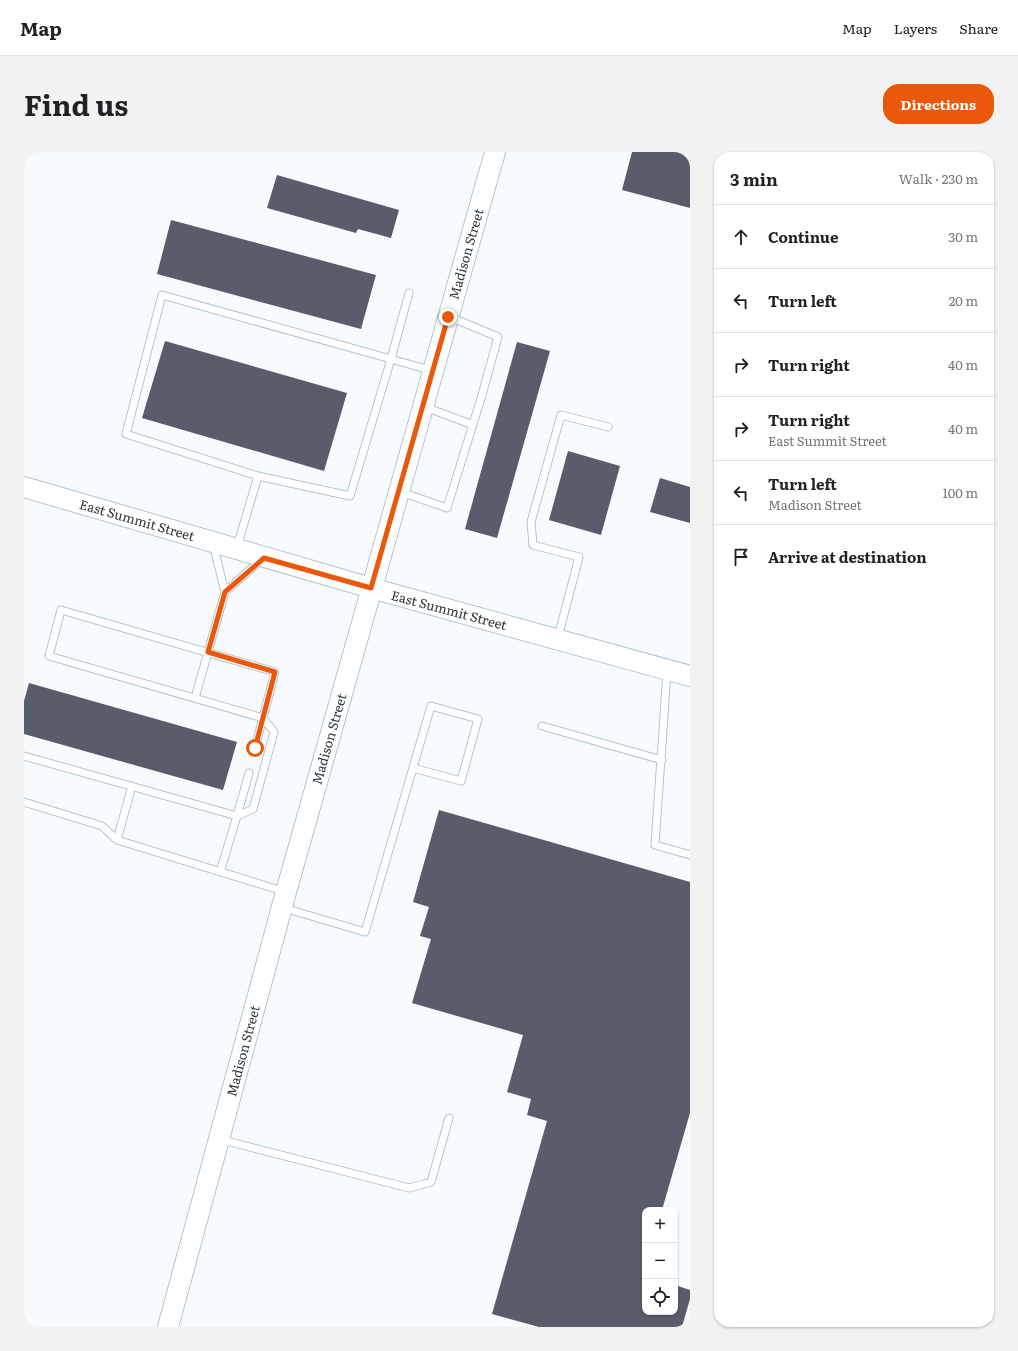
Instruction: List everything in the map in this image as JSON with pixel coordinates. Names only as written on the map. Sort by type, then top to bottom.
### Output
[{"type":"street","name":"Madison Street","points":[[168,1327],[284,900],[495,152]]},
{"type":"street","name":"East Summit Street","points":[[24,488],[264,558],[690,676]]},
{"type":"lane","points":[[409,293],[390,359],[350,496],[258,476],[126,434],[162,295],[390,359],[433,371]]},
{"type":"lane","points":[[399,492],[447,508],[498,337],[448,317]]},
{"type":"lane","points":[[423,406],[473,425]]},
{"type":"lane","points":[[557,640],[579,557],[533,545],[531,522],[561,414],[608,427]]},
{"type":"lane","points":[[236,549],[258,476]]},
{"type":"lane","points":[[195,698],[225,592],[213,542]]},
{"type":"lane","points":[[225,592],[264,558]]},
{"type":"lane","points":[[24,756],[237,816],[253,809],[274,732],[263,718],[49,656],[62,610],[275,672],[263,718],[255,748]]},
{"type":"lane","points":[[667,670],[655,845],[690,855]]},
{"type":"lane","points":[[24,802],[102,826],[118,840],[220,872],[284,900],[365,932],[431,706],[478,719],[461,781],[413,768]]},
{"type":"lane","points":[[542,726],[662,760]]},
{"type":"lane","points":[[220,872],[249,773]]},
{"type":"lane","points":[[118,840],[132,786]]},
{"type":"lane","points":[[219,1139],[409,1188],[431,1182],[449,1118]]},
{"type":"building","points":[[632,152],[690,152],[690,208],[622,190]]},
{"type":"building","points":[[277,175],[399,210],[391,238],[358,229],[356,233],[267,208]]},
{"type":"building","points":[[171,220],[376,275],[361,329],[157,274]]},
{"type":"building","points":[[165,341],[347,393],[324,471],[142,418]]},
{"type":"building","points":[[517,342],[550,351],[497,538],[465,529]]},
{"type":"building","points":[[568,451],[620,466],[601,535],[549,520]]},
{"type":"building","points":[[660,478],[690,487],[690,523],[650,512]]},
{"type":"building","points":[[29,683],[237,742],[223,790],[24,734],[24,701]]},
{"type":"building","points":[[439,810],[690,882],[690,1113],[663,1207],[642,1207],[642,1315],[678,1315],[678,1286],[690,1290],[690,1299],[682,1327],[539,1327],[492,1314],[547,1121],[527,1115],[531,1099],[507,1092],[523,1035],[412,1003],[431,939],[420,936],[429,907],[413,902]]},
{"type":"route","points":[[255,748],[275,672],[208,652],[225,592],[264,558],[371,588],[448,317]]}]
